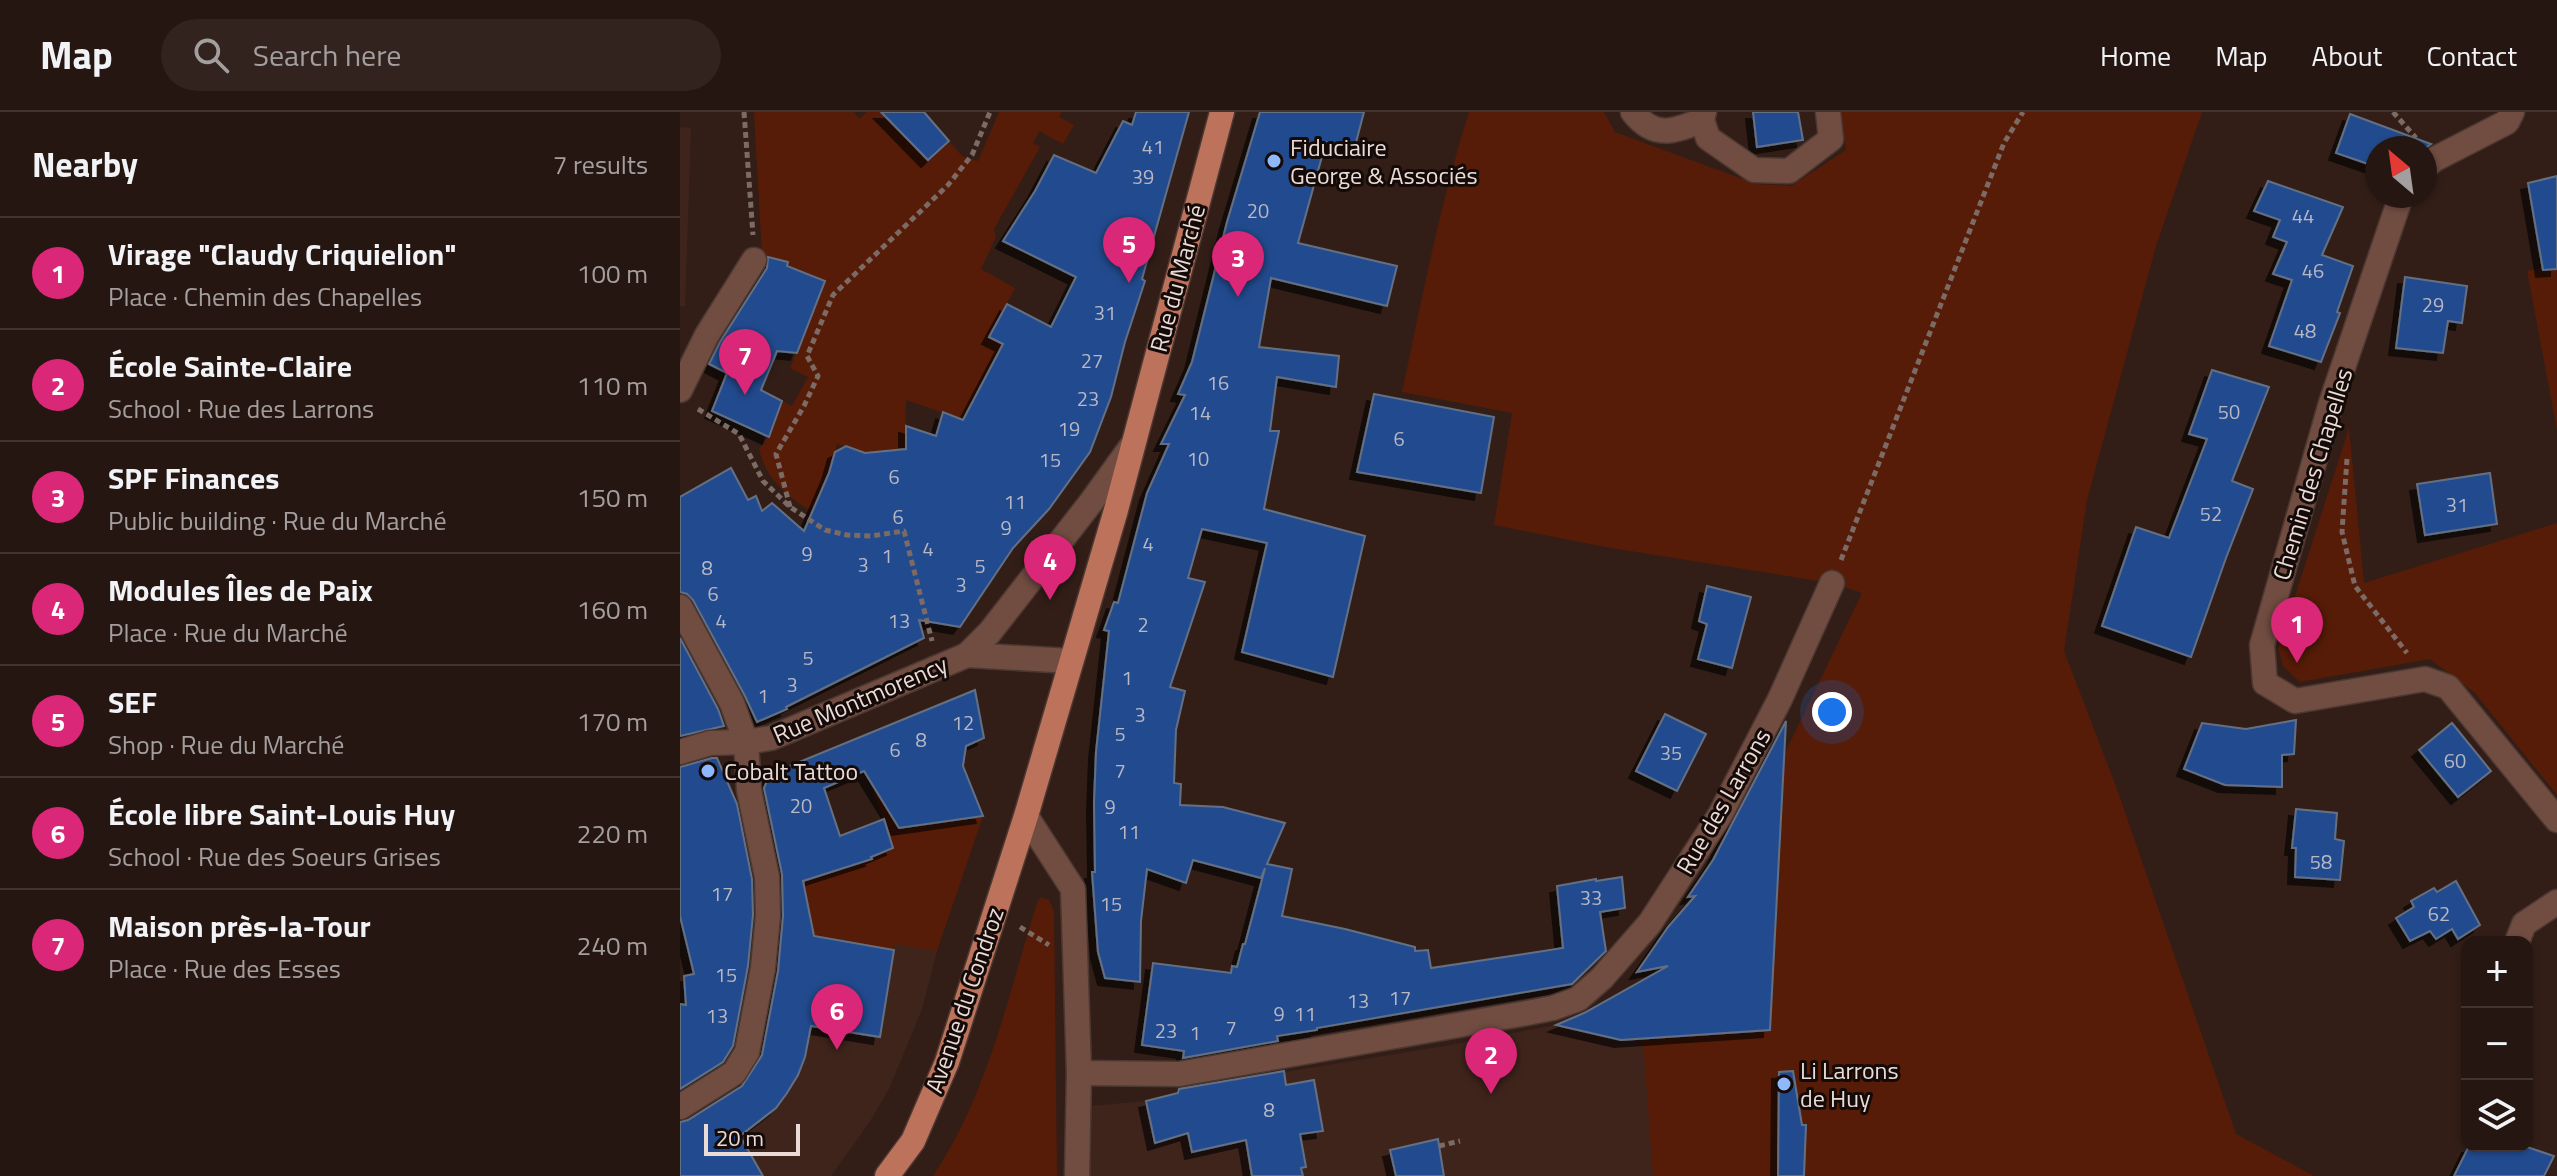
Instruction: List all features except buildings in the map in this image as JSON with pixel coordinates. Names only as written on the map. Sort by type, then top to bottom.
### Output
[{"type":"main road","name":"Rue du Marché","points":[[1070,661],[1116,510],[1222,112]]},
{"type":"main road","name":"Avenue du Condroz","points":[[887,1176],[913,1141],[947,1062],[1026,816],[1070,661]]},
{"type":"street","points":[[1633,112],[1657,131],[1676,131],[1703,116],[1708,138],[1754,170],[1789,171],[1831,139],[1828,112]]},
{"type":"street","points":[[2437,158],[2507,122],[2512,112]]},
{"type":"street","name":"Chemin des Chapelles","points":[[2397,208],[2331,403],[2262,645],[2265,683],[2295,701],[2425,679],[2448,687],[2557,820]]},
{"type":"street","points":[[686,398],[707,335],[754,260]]},
{"type":"street","name":"Rue du Marché","points":[[967,655],[990,632],[1132,445]]},
{"type":"street","name":"Rue des Larrons","points":[[1079,1073],[1179,1074],[1540,1011],[1578,999],[1602,978],[1650,923],[1720,815],[1780,699],[1832,583]]},
{"type":"street","points":[[680,607],[732,703],[746,742],[749,790],[767,877],[768,916],[763,968],[747,1052],[734,1073],[680,1107]]},
{"type":"street","name":"Rue Montmorency","points":[[680,752],[710,743],[771,738],[967,655],[1070,661]]},
{"type":"street","points":[[1026,816],[1073,889],[1079,1073],[1077,1176]]},
{"type":"street","points":[[2519,936],[2524,924],[2557,902]]},
{"type":"path","points":[[744,112],[754,260]]},
{"type":"path","points":[[790,507],[776,454],[818,376],[807,356],[833,295],[948,185],[972,155],[990,112]]},
{"type":"path","points":[[1832,583],[2004,143],[2023,112]]},
{"type":"path","points":[[2393,112],[2414,136]]},
{"type":"path","points":[[686,398],[739,434],[763,481],[790,507],[825,530],[871,536],[904,531],[939,667]]},
{"type":"path","points":[[2347,458],[2342,532],[2355,586],[2409,655]]},
{"type":"path","points":[[995,912],[1042,940],[1077,968]]},
{"type":"path","points":[[1439,1146],[1460,1141]]},
{"type":"shaded area","points":[[754,112],[854,112],[859,119],[867,112],[881,112],[928,160],[949,141],[962,156],[978,161],[999,112],[1062,112],[1059,117],[1074,125],[1063,144],[1039,131],[1033,143],[1040,147],[994,229],[996,237],[981,269],[1015,288],[989,336],[1003,344],[967,421],[906,400],[905,458],[887,458],[886,451],[865,453],[837,444],[829,473],[812,512],[773,478],[759,449],[769,436],[782,401],[792,406],[808,377],[790,368],[825,281],[806,273],[786,272],[787,262],[762,255]]},
{"type":"shaded area","points":[[1469,112],[1604,112],[1615,132],[1756,184],[1791,186],[1846,150],[1841,112],[2202,112],[2156,246],[2087,500],[2064,651],[2117,789],[2236,1134],[2314,1176],[1653,1176],[1643,1038],[1770,1029],[1785,753],[1862,593],[1832,583],[1611,548],[1494,525],[1512,413],[1402,392],[1440,216]]},
{"type":"shaded area","points":[[680,127],[691,128],[685,306],[680,306]]},
{"type":"shaded area","points":[[2557,264],[2557,430],[2527,271]]},
{"type":"shaded area","points":[[2349,428],[2364,583],[2557,523],[2557,795],[2475,693],[2430,659],[2300,682],[2284,667],[2278,649]]},
{"type":"shaded area","points":[[869,778],[895,801],[904,827],[983,816],[937,951],[895,944],[894,950],[814,936],[803,881],[871,859],[893,848]]},
{"type":"shaded area","points":[[1041,897],[1049,900],[1054,911],[1057,1176],[933,1176],[952,1145],[982,1078]]},
{"type":"shaded area","points":[[784,931],[894,949],[895,943],[937,951],[922,1009],[889,1089],[831,1176],[700,1176],[680,1125],[737,1093],[765,1057]]},
{"type":"shaded area","points":[[1556,1025],[1621,1040],[1770,1030],[1819,1176],[1088,1176],[1090,1106],[1146,1101],[1240,1079]]},
{"type":"place","name":"Fiduciaire George & Associés","points":[[1274,161]]},
{"type":"place","name":"SEF","points":[[1129,283]]},
{"type":"place","name":"SPF Finances","points":[[1238,297]]},
{"type":"place","name":"Maison près-la-Tour","points":[[745,395]]},
{"type":"place","name":"Modules Îles de Paix","points":[[1050,600]]},
{"type":"place","name":"Virage \"Claudy Criquielion\"","points":[[2297,663]]},
{"type":"place","name":"Cobalt Tattoo","points":[[708,771]]},
{"type":"place","name":"École libre Saint-Louis Huy","points":[[837,1050]]},
{"type":"place","name":"Li Larrons de Huy","points":[[1784,1084]]},
{"type":"place","name":"École Sainte-Claire","points":[[1491,1094]]}]
